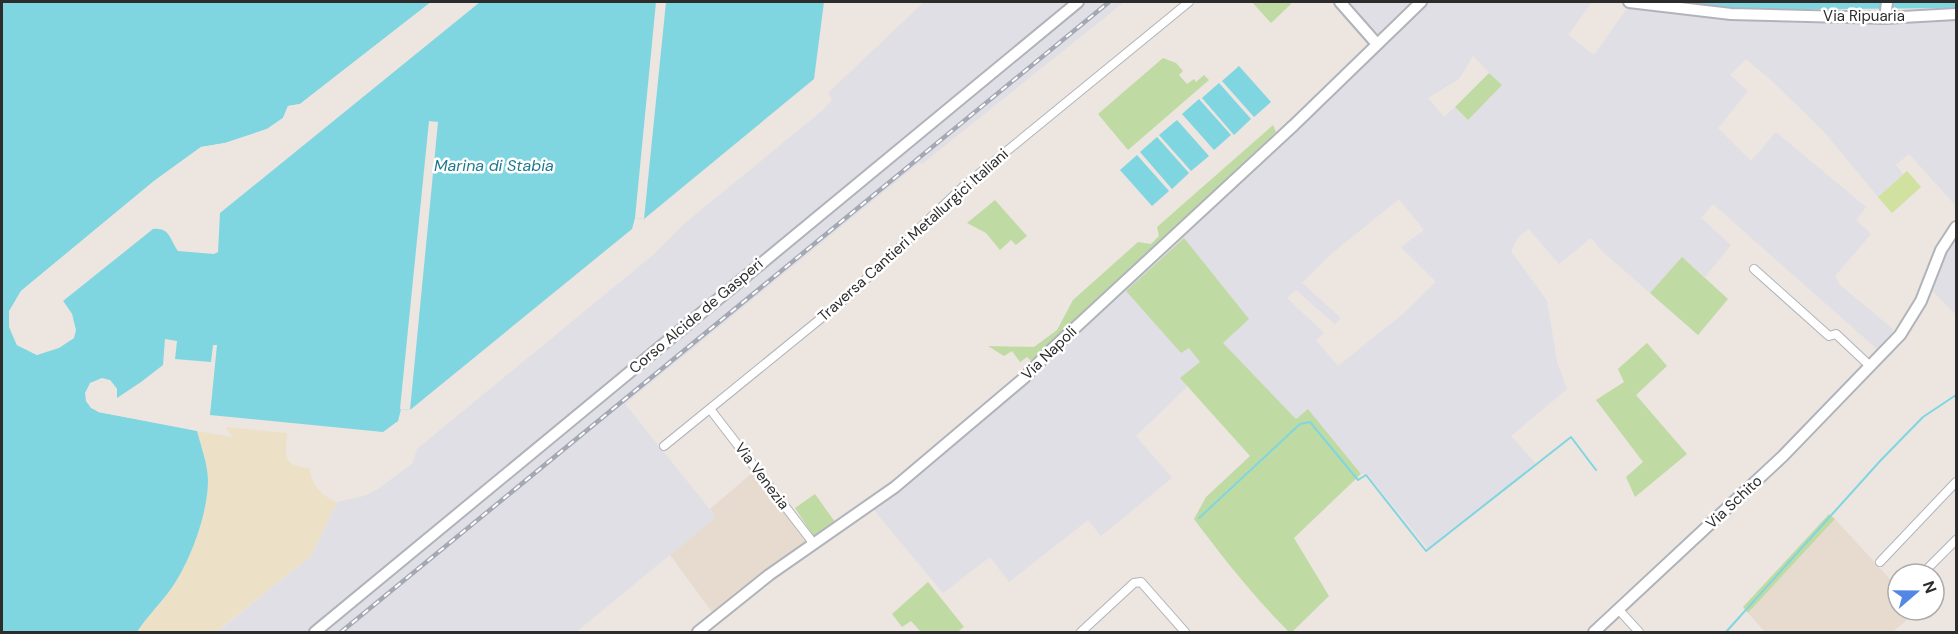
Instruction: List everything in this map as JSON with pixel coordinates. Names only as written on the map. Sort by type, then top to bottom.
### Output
[{"type":"street","name":"Corso Alcide de Gasperi","points":[[315,633],[1078,2]]},
{"type":"street","name":"Traversa Cantieri Metallurgici Italiani","points":[[664,446],[846,298],[964,186],[1189,2]]},
{"type":"street","points":[[1340,2],[1377,44]]},
{"type":"street","name":"Via Napoli","points":[[698,633],[769,575],[895,487],[1024,378],[1050,351],[1294,125],[1421,2]]},
{"type":"street","name":"Via Ripuaria","points":[[1629,2],[1731,14],[1885,18],[1956,14]]},
{"type":"street","points":[[1885,18],[1887,2]]},
{"type":"street","name":"Via Schito","points":[[1594,633],[1783,456],[1900,335],[1921,301],[1941,250],[1956,227]]},
{"type":"street","points":[[1754,269],[1829,336],[1836,334],[1870,366]]},
{"type":"street","name":"Via Venezia","points":[[710,409],[814,544]]},
{"type":"street","points":[[1880,562],[1956,482]]},
{"type":"street","points":[[1934,562],[1956,540]]},
{"type":"street","points":[[1081,633],[1134,583],[1141,582],[1185,633]]},
{"type":"street","points":[[1619,610],[1639,633]]},
{"type":"shaded area","points":[[924,2],[1124,2],[922,164],[920,162],[625,404],[716,517],[576,632],[217,632],[311,556],[337,502],[364,496],[378,489],[413,463],[417,449],[653,255],[684,224],[823,110],[832,100],[828,93]]},
{"type":"shaded area","points":[[1346,2],[1592,2],[1568,35],[1594,55],[1628,7],[1781,19],[1882,23],[1929,18],[1956,18],[1956,206],[1909,154],[1896,165],[1903,174],[1878,197],[1826,134],[1746,59],[1730,75],[1748,91],[1718,128],[1751,161],[1776,132],[1866,207],[1856,220],[1871,234],[1835,276],[1840,285],[1894,330],[1878,350],[1713,204],[1701,218],[1731,245],[1705,277],[1682,258],[1650,293],[1602,251],[1591,238],[1559,264],[1529,229],[1518,237],[1511,251],[1547,301],[1557,362],[1567,389],[1511,436],[1537,465],[1429,550],[1367,474],[1361,474],[1308,409],[1296,419],[1222,343],[1184,238],[1180,353],[1189,347],[1200,362],[1181,378],[1188,386],[1136,436],[1172,478],[1101,536],[1088,520],[1009,582],[990,557],[943,593],[874,510],[924,470],[1032,375],[1385,46]],"holes":[[[1473,56],[1501,85],[1468,120],[1455,107],[1444,117],[1428,98],[1459,79]],[[1399,199],[1424,230],[1401,247],[1436,282],[1403,314],[1338,366],[1316,340],[1324,333],[1287,298],[1296,290],[1335,324],[1341,318],[1302,283],[1331,254]]]},
{"type":"shaded area","points":[[1952,242],[1956,246],[1956,315],[1929,287]]},
{"type":"shaded area","points":[[752,473],[808,542],[712,612],[670,555],[716,517],[710,509]]},
{"type":"shaded area","points":[[1835,519],[1886,575],[1886,622],[1904,622],[1893,632],[1765,632],[1748,613]]},
{"type":"green space","points":[[1252,2],[1289,2],[1291,4],[1271,23]]},
{"type":"green space","points":[[1163,58],[1176,63],[1183,71],[1179,75],[1187,84],[1194,79],[1196,82],[1204,75],[1209,80],[1128,150],[1098,114]]},
{"type":"green space","points":[[1489,73],[1502,85],[1468,120],[1455,107]]},
{"type":"green space","points":[[1273,125],[1276,132],[1031,361],[1027,357],[1020,362],[1012,351],[1004,356],[988,346],[1034,347],[1057,330],[1073,300],[1138,242],[1151,244],[1159,236],[1157,227]]},
{"type":"green space","points":[[1907,171],[1921,187],[1892,213],[1878,197]]},
{"type":"green space","points":[[995,200],[1027,236],[1016,245],[1011,240],[1000,250],[986,233],[967,223]]},
{"type":"green space","points":[[1184,238],[1249,319],[1223,343],[1296,419],[1308,409],[1361,474],[1294,538],[1329,596],[1292,632],[1289,632],[1276,619],[1251,591],[1194,519],[1206,497],[1250,456],[1180,378],[1200,362],[1189,348],[1181,353],[1126,291]]},
{"type":"green space","points":[[1682,257],[1728,299],[1698,335],[1650,293]]},
{"type":"green space","points":[[1647,343],[1667,366],[1636,395],[1687,454],[1635,497],[1626,477],[1643,462],[1596,400],[1624,382],[1618,369]]},
{"type":"green space","points":[[815,494],[835,522],[814,537],[795,508]]},
{"type":"green space","points":[[1829,514],[1835,519],[1748,613],[1743,607]]},
{"type":"green space","points":[[928,582],[964,627],[957,632],[921,632],[911,621],[902,627],[892,614]]},
{"type":"sand","points":[[226,427],[287,433],[287,458],[294,465],[309,468],[318,489],[337,502],[311,556],[216,632],[137,632],[176,582],[201,524],[205,509],[208,475],[197,431],[232,437]]},
{"type":"water","name":"Marina di Stabia","points":[[2,2],[431,2],[300,104],[288,106],[283,118],[267,129],[225,143],[201,147],[154,181],[21,291],[10,312],[9,323],[17,345],[37,355],[74,338],[72,314],[63,301],[153,229],[166,232],[178,251],[214,254],[218,252],[220,213],[480,2],[824,2],[814,79],[644,219],[635,218],[632,229],[410,410],[401,409],[398,421],[383,432],[210,415],[217,345],[213,345],[211,362],[175,359],[177,341],[165,339],[163,365],[117,398],[117,389],[110,380],[90,383],[86,401],[98,412],[197,431],[206,462],[208,481],[205,509],[196,539],[176,582],[137,632],[2,632]]},
{"type":"water","points":[[1664,2],[1956,2],[1956,8],[1735,10]]},
{"type":"water","points":[[1239,66],[1271,102],[1254,117],[1222,81]]},
{"type":"water","points":[[1219,83],[1251,119],[1234,135],[1202,98]]},
{"type":"water","points":[[1199,99],[1231,135],[1214,150],[1182,114]]},
{"type":"water","points":[[1177,120],[1209,156],[1191,171],[1159,135]]},
{"type":"water","points":[[1157,137],[1189,173],[1172,189],[1140,152]]},
{"type":"water","points":[[1137,155],[1169,191],[1152,206],[1120,170]]},
{"type":"pier","points":[[431,2],[434,2],[302,107],[290,109],[285,120],[268,132],[226,146],[202,150],[155,183],[23,293],[12,311],[12,327],[19,343],[37,352],[57,345],[71,336],[73,330],[69,315],[61,303],[63,301],[72,314],[76,330],[74,338],[59,348],[37,355],[17,345],[9,327],[9,311],[21,291],[154,181],[201,147],[225,143],[267,129],[283,118],[288,106],[300,104]]},
{"type":"pier","points":[[656,2],[666,2],[644,219],[635,218]]},
{"type":"pier","points":[[429,121],[438,122],[410,410],[400,409]]},
{"type":"pier","points":[[102,378],[110,380],[117,389],[117,398],[114,398],[114,390],[108,383],[102,381],[93,385],[88,393],[93,406],[198,428],[200,431],[99,412],[91,408],[86,401],[85,393],[90,383]]},
{"type":"waterway","points":[[1726,632],[1881,460],[1923,417],[1956,395]]},
{"type":"waterway","points":[[1199,518],[1300,424],[1310,422],[1358,480],[1366,475],[1426,551],[1571,437],[1596,470]]},
{"type":"railway","points":[[341,632],[1109,2]]}]
